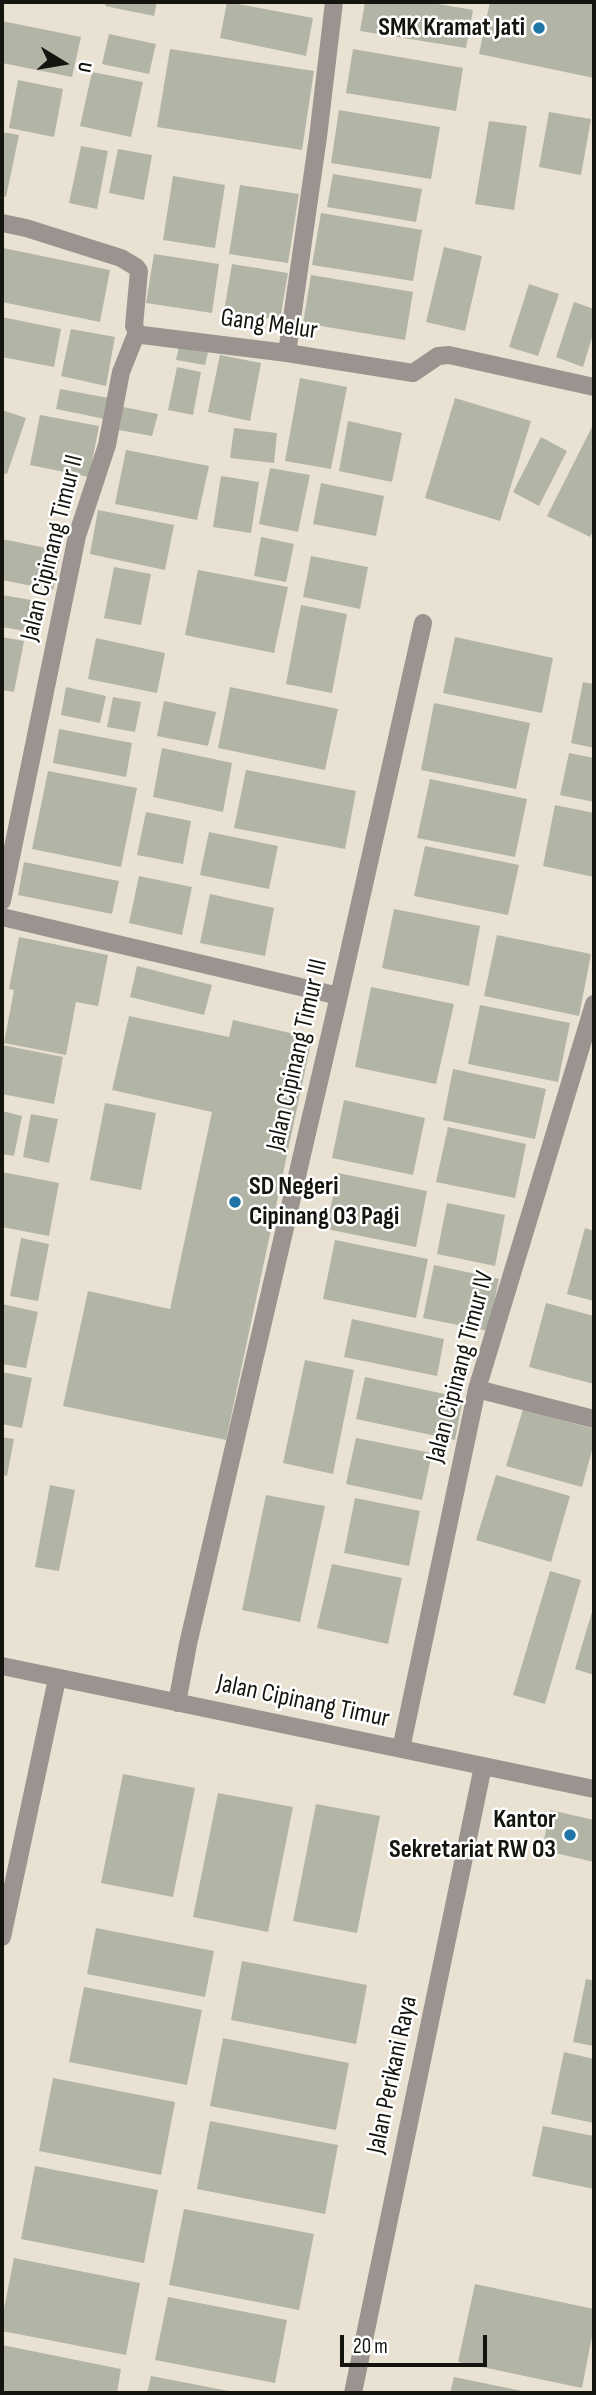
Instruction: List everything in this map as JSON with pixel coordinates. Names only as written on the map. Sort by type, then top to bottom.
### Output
[{"type":"street","points":[[287,353],[334,2]]},
{"type":"street","points":[[2,222],[121,258],[136,267],[139,271],[134,326],[137,332]]},
{"type":"street","name":"Gang Melur","points":[[137,332],[142,335],[287,353],[413,373],[438,356],[449,355],[594,387]]},
{"type":"street","name":"Jalan Cipinang Timur II","points":[[2,901],[78,536],[107,445],[121,372],[137,332]]},
{"type":"street","name":"Jalan Cipinang Timur III","points":[[177,1703],[188,1644],[423,623]]},
{"type":"street","points":[[2,917],[339,996]]},
{"type":"street","name":"Jalan Cipinang Timur IV","points":[[401,1749],[477,1389],[594,1004]]},
{"type":"street","points":[[477,1389],[594,1419]]},
{"type":"street","name":"Jalan Cipinang Timur","points":[[2,1666],[594,1789]]},
{"type":"street","points":[[2,1937],[57,1679]]},
{"type":"street","name":"Jalan Perikani Raya","points":[[353,2393],[483,1766]]},
{"type":"building","points":[[106,2],[157,2],[154,16],[105,6]]},
{"type":"building","points":[[227,2],[313,18],[306,56],[220,38]]},
{"type":"building","points":[[365,2],[427,2],[473,10],[466,48],[360,31]]},
{"type":"building","name":"SMK Kramat Jati","points":[[490,2],[594,2],[594,78],[479,54]]},
{"type":"building","points":[[2,21],[81,37],[72,77],[2,63]]},
{"type":"building","points":[[109,34],[156,44],[149,74],[102,64]]},
{"type":"building","points":[[170,49],[314,71],[302,150],[157,127]]},
{"type":"building","points":[[353,49],[463,68],[456,111],[346,93]]},
{"type":"building","points":[[92,72],[143,82],[131,137],[80,126]]},
{"type":"building","points":[[18,80],[63,89],[54,137],[9,128]]},
{"type":"building","points":[[339,110],[440,127],[431,179],[331,163]]},
{"type":"building","points":[[549,112],[591,119],[581,175],[539,167]]},
{"type":"building","points":[[489,121],[527,126],[514,210],[475,204]]},
{"type":"building","points":[[2,132],[19,135],[6,197],[2,196]]},
{"type":"building","points":[[81,146],[108,151],[97,209],[69,203]]},
{"type":"building","points":[[118,149],[152,155],[144,200],[109,193]]},
{"type":"building","points":[[333,174],[422,189],[416,222],[327,207]]},
{"type":"building","points":[[173,176],[225,185],[215,248],[163,240]]},
{"type":"building","points":[[240,185],[299,194],[288,263],[229,254]]},
{"type":"building","points":[[321,213],[422,230],[413,281],[312,265]]},
{"type":"building","points":[[444,247],[482,256],[465,331],[426,322]]},
{"type":"building","points":[[3,248],[110,270],[100,322],[2,302]]},
{"type":"building","points":[[154,254],[219,264],[212,313],[146,303]]},
{"type":"building","points":[[232,264],[288,273],[280,320],[224,311]]},
{"type":"building","points":[[311,275],[413,292],[405,340],[303,323]]},
{"type":"building","points":[[529,284],[559,294],[538,356],[509,347]]},
{"type":"building","points":[[574,302],[594,309],[594,331],[583,367],[556,357]]},
{"type":"building","points":[[2,317],[61,329],[54,367],[2,357]]},
{"type":"building","points":[[71,329],[115,337],[106,386],[61,376]]},
{"type":"building","points":[[180,342],[209,348],[205,365],[176,360]]},
{"type":"building","points":[[220,355],[261,363],[250,421],[208,412]]},
{"type":"building","points":[[177,367],[201,372],[193,415],[168,410]]},
{"type":"building","points":[[300,378],[347,387],[331,469],[285,461]]},
{"type":"building","points":[[60,389],[109,398],[105,419],[56,409]]},
{"type":"building","points":[[455,398],[531,421],[500,521],[425,498]]},
{"type":"building","points":[[123,407],[158,414],[152,436],[119,430]]},
{"type":"building","points":[[2,410],[26,418],[7,474],[2,473]]},
{"type":"building","points":[[40,415],[99,426],[89,477],[30,465]]},
{"type":"building","points":[[348,421],[402,433],[392,482],[339,471]]},
{"type":"building","points":[[594,423],[594,529],[590,537],[547,516]]},
{"type":"building","points":[[234,428],[277,433],[274,463],[230,458]]},
{"type":"building","points":[[541,437],[567,451],[539,506],[513,492]]},
{"type":"building","points":[[126,450],[209,466],[197,520],[115,504]]},
{"type":"building","points":[[270,468],[310,475],[298,532],[259,524]]},
{"type":"building","points":[[221,476],[259,482],[251,533],[213,527]]},
{"type":"building","points":[[321,483],[384,496],[376,536],[313,524]]},
{"type":"building","points":[[98,510],[174,525],[165,570],[90,554]]},
{"type":"building","points":[[261,537],[294,544],[286,582],[254,576]]},
{"type":"building","points":[[2,539],[61,551],[53,590],[2,580]]},
{"type":"building","points":[[311,556],[368,567],[360,609],[303,597]]},
{"type":"building","points":[[114,567],[151,574],[141,625],[104,618]]},
{"type":"building","points":[[198,570],[288,587],[274,653],[185,635]]},
{"type":"building","points":[[2,595],[31,600],[25,631],[2,627]]},
{"type":"building","points":[[301,605],[347,614],[332,693],[286,684]]},
{"type":"building","points":[[2,637],[24,641],[14,692],[2,690]]},
{"type":"building","points":[[455,637],[553,658],[542,713],[443,693]]},
{"type":"building","points":[[96,638],[165,653],[157,693],[88,679]]},
{"type":"building","points":[[583,682],[594,684],[594,748],[571,743]]},
{"type":"building","points":[[66,687],[106,696],[100,723],[61,715]]},
{"type":"building","points":[[230,687],[338,709],[325,770],[218,748]]},
{"type":"building","points":[[113,697],[141,702],[135,732],[107,727]]},
{"type":"building","points":[[164,701],[216,712],[208,746],[157,736]]},
{"type":"building","points":[[434,703],[530,723],[516,789],[421,770]]},
{"type":"building","points":[[59,729],[132,743],[126,777],[53,763]]},
{"type":"building","points":[[162,748],[232,763],[223,812],[153,797]]},
{"type":"building","points":[[569,753],[594,758],[594,802],[560,795]]},
{"type":"building","points":[[246,770],[356,791],[345,849],[234,828]]},
{"type":"building","points":[[48,771],[137,788],[121,867],[32,849]]},
{"type":"building","points":[[430,779],[527,799],[515,857],[417,838]]},
{"type":"building","points":[[555,805],[594,813],[594,877],[543,866]]},
{"type":"building","points":[[146,812],[191,821],[183,864],[137,855]]},
{"type":"building","points":[[209,832],[278,846],[269,889],[200,875]]},
{"type":"building","points":[[425,846],[519,865],[508,915],[414,896]]},
{"type":"building","points":[[24,862],[119,881],[112,914],[18,895]]},
{"type":"building","points":[[139,876],[192,887],[182,935],[129,923]]},
{"type":"building","points":[[210,894],[274,908],[265,956],[200,943]]},
{"type":"building","points":[[394,909],[480,926],[469,986],[382,968]]},
{"type":"building","points":[[497,935],[591,954],[579,1016],[484,996]]},
{"type":"building","points":[[19,937],[108,955],[98,1006],[76,1002],[66,1055],[4,1043],[14,990],[9,989]]},
{"type":"building","points":[[137,966],[212,985],[204,1015],[130,997]]},
{"type":"building","points":[[371,987],[454,1004],[436,1084],[355,1067]]},
{"type":"building","points":[[480,1005],[570,1023],[558,1082],[468,1064]]},
{"type":"building","name":"SD Negeri Cipinang 03 Pagi","points":[[129,1016],[229,1037],[233,1020],[312,1038],[226,1440],[63,1406],[88,1291],[170,1309],[212,1112],[112,1090]]},
{"type":"building","points":[[2,1045],[63,1057],[54,1104],[2,1094]]},
{"type":"building","points":[[453,1069],[546,1089],[535,1139],[443,1120]]},
{"type":"building","points":[[344,1100],[425,1118],[413,1175],[332,1158]]},
{"type":"building","points":[[105,1103],[156,1113],[141,1190],[90,1180]]},
{"type":"building","points":[[2,1111],[22,1116],[14,1156],[2,1154]]},
{"type":"building","points":[[31,1114],[58,1119],[49,1163],[23,1157]]},
{"type":"building","points":[[448,1127],[526,1144],[515,1198],[436,1182]]},
{"type":"building","points":[[2,1172],[59,1183],[49,1236],[2,1227]]},
{"type":"building","points":[[338,1173],[427,1191],[416,1247],[326,1229]]},
{"type":"building","points":[[447,1203],[505,1215],[495,1266],[437,1254]]},
{"type":"building","points":[[585,1228],[594,1231],[594,1301],[567,1294]]},
{"type":"building","points":[[21,1238],[49,1244],[38,1301],[10,1296]]},
{"type":"building","points":[[335,1240],[428,1259],[416,1318],[323,1299]]},
{"type":"building","points":[[434,1265],[499,1279],[488,1331],[423,1318]]},
{"type":"building","points":[[546,1303],[594,1316],[594,1384],[529,1367]]},
{"type":"building","points":[[2,1304],[38,1312],[26,1368],[2,1364]]},
{"type":"building","points":[[352,1319],[444,1339],[437,1376],[344,1357]]},
{"type":"building","points":[[305,1360],[354,1370],[333,1474],[283,1463]]},
{"type":"building","points":[[2,1372],[32,1378],[22,1428],[2,1424]]},
{"type":"building","points":[[365,1377],[463,1398],[455,1440],[356,1419]]},
{"type":"building","points":[[523,1409],[594,1429],[594,1443],[582,1487],[506,1466]]},
{"type":"building","points":[[2,1437],[14,1439],[7,1476],[2,1475]]},
{"type":"building","points":[[356,1438],[432,1453],[422,1500],[346,1484]]},
{"type":"building","points":[[496,1475],[570,1496],[551,1562],[476,1540]]},
{"type":"building","points":[[50,1485],[75,1490],[59,1571],[35,1567]]},
{"type":"building","points":[[266,1495],[325,1506],[300,1622],[242,1610]]},
{"type":"building","points":[[355,1498],[420,1511],[409,1566],[344,1553]]},
{"type":"building","points":[[332,1564],[402,1578],[388,1644],[317,1628]]},
{"type":"building","points":[[550,1571],[581,1580],[545,1704],[513,1695]]},
{"type":"building","points":[[594,1605],[594,1675],[575,1669]]},
{"type":"building","points":[[123,1774],[195,1788],[173,1897],[101,1883]]},
{"type":"building","points":[[218,1793],[293,1807],[268,1932],[193,1917]]},
{"type":"building","points":[[316,1804],[380,1816],[357,1933],[293,1921]]},
{"type":"building","name":"Kantor Sekretariat RW 03","points":[[550,1810],[594,1820],[594,1862],[542,1850]]},
{"type":"building","points":[[96,1928],[214,1951],[205,1997],[87,1974]]},
{"type":"building","points":[[242,1961],[367,1985],[356,2044],[231,2020]]},
{"type":"building","points":[[586,1979],[594,1981],[594,2046],[573,2042]]},
{"type":"building","points":[[84,1987],[202,2010],[187,2085],[69,2062]]},
{"type":"building","points":[[223,2038],[349,2063],[336,2130],[210,2106]]},
{"type":"building","points":[[564,2052],[594,2059],[594,2123],[551,2114]]},
{"type":"building","points":[[53,2078],[175,2102],[161,2175],[39,2151]]},
{"type":"building","points":[[210,2121],[338,2145],[325,2214],[197,2189]]},
{"type":"building","points":[[543,2126],[594,2136],[594,2189],[532,2176]]},
{"type":"building","points":[[35,2166],[158,2190],[144,2263],[21,2239]]},
{"type":"building","points":[[184,2209],[314,2234],[299,2310],[169,2285]]},
{"type":"building","points":[[14,2258],[140,2283],[126,2355],[2,2331]]},
{"type":"building","points":[[475,2284],[594,2309],[594,2326],[582,2388],[458,2362]]},
{"type":"building","points":[[168,2297],[287,2320],[275,2383],[155,2360]]},
{"type":"building","points":[[2,2345],[121,2369],[117,2393],[2,2393]]},
{"type":"building","points":[[151,2376],[234,2392],[147,2393]]},
{"type":"building","points":[[454,2377],[527,2392],[527,2393],[450,2393]]},
{"type":"place","name":"SMK Kramat Jati","points":[[539,28]]},
{"type":"place","name":"SD Negeri Cipinang 03 Pagi","points":[[235,1202]]},
{"type":"place","name":"Kantor Sekretariat RW 03","points":[[570,1835]]}]
